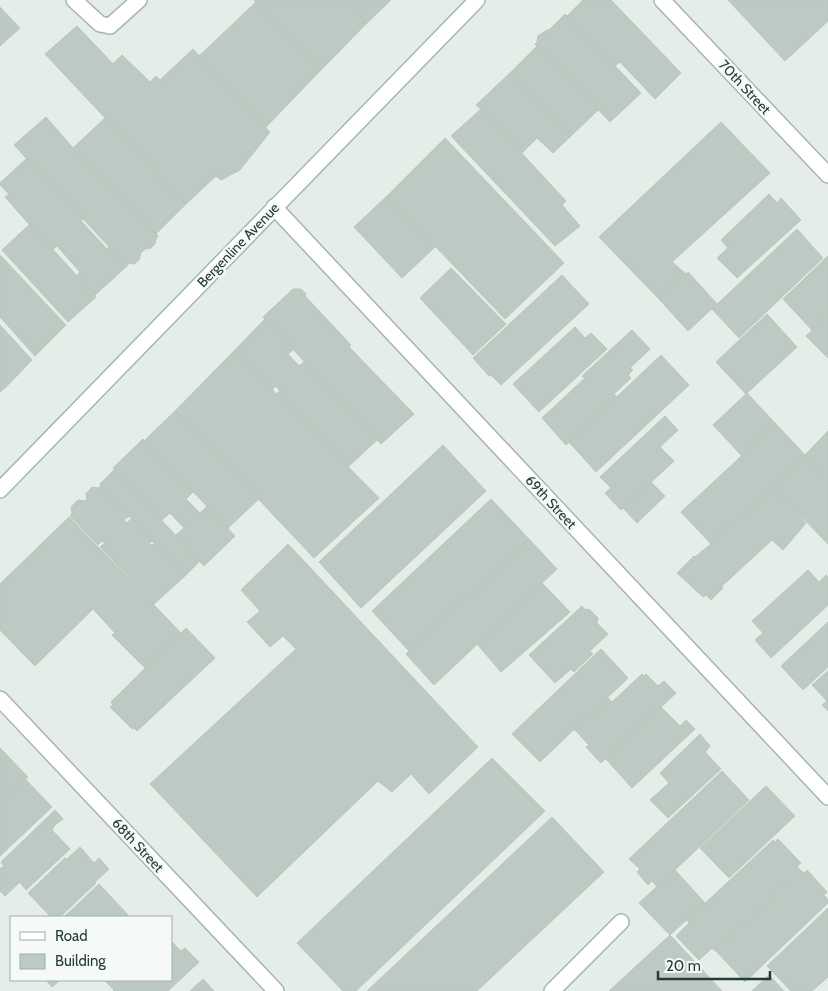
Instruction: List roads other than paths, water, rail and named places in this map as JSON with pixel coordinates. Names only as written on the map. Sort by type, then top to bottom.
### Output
[{"type":"street","points":[[74,0],[100,24],[110,26],[139,0]]},
{"type":"street","name":"Bergenline Avenue","points":[[0,490],[477,0]]},
{"type":"street","name":"70th Street","points":[[662,0],[828,175]]},
{"type":"street","name":"69th Street","points":[[274,207],[828,797]]},
{"type":"street","name":"68th Street","points":[[0,699],[276,991]]},
{"type":"street","points":[[552,991],[621,922]]}]
